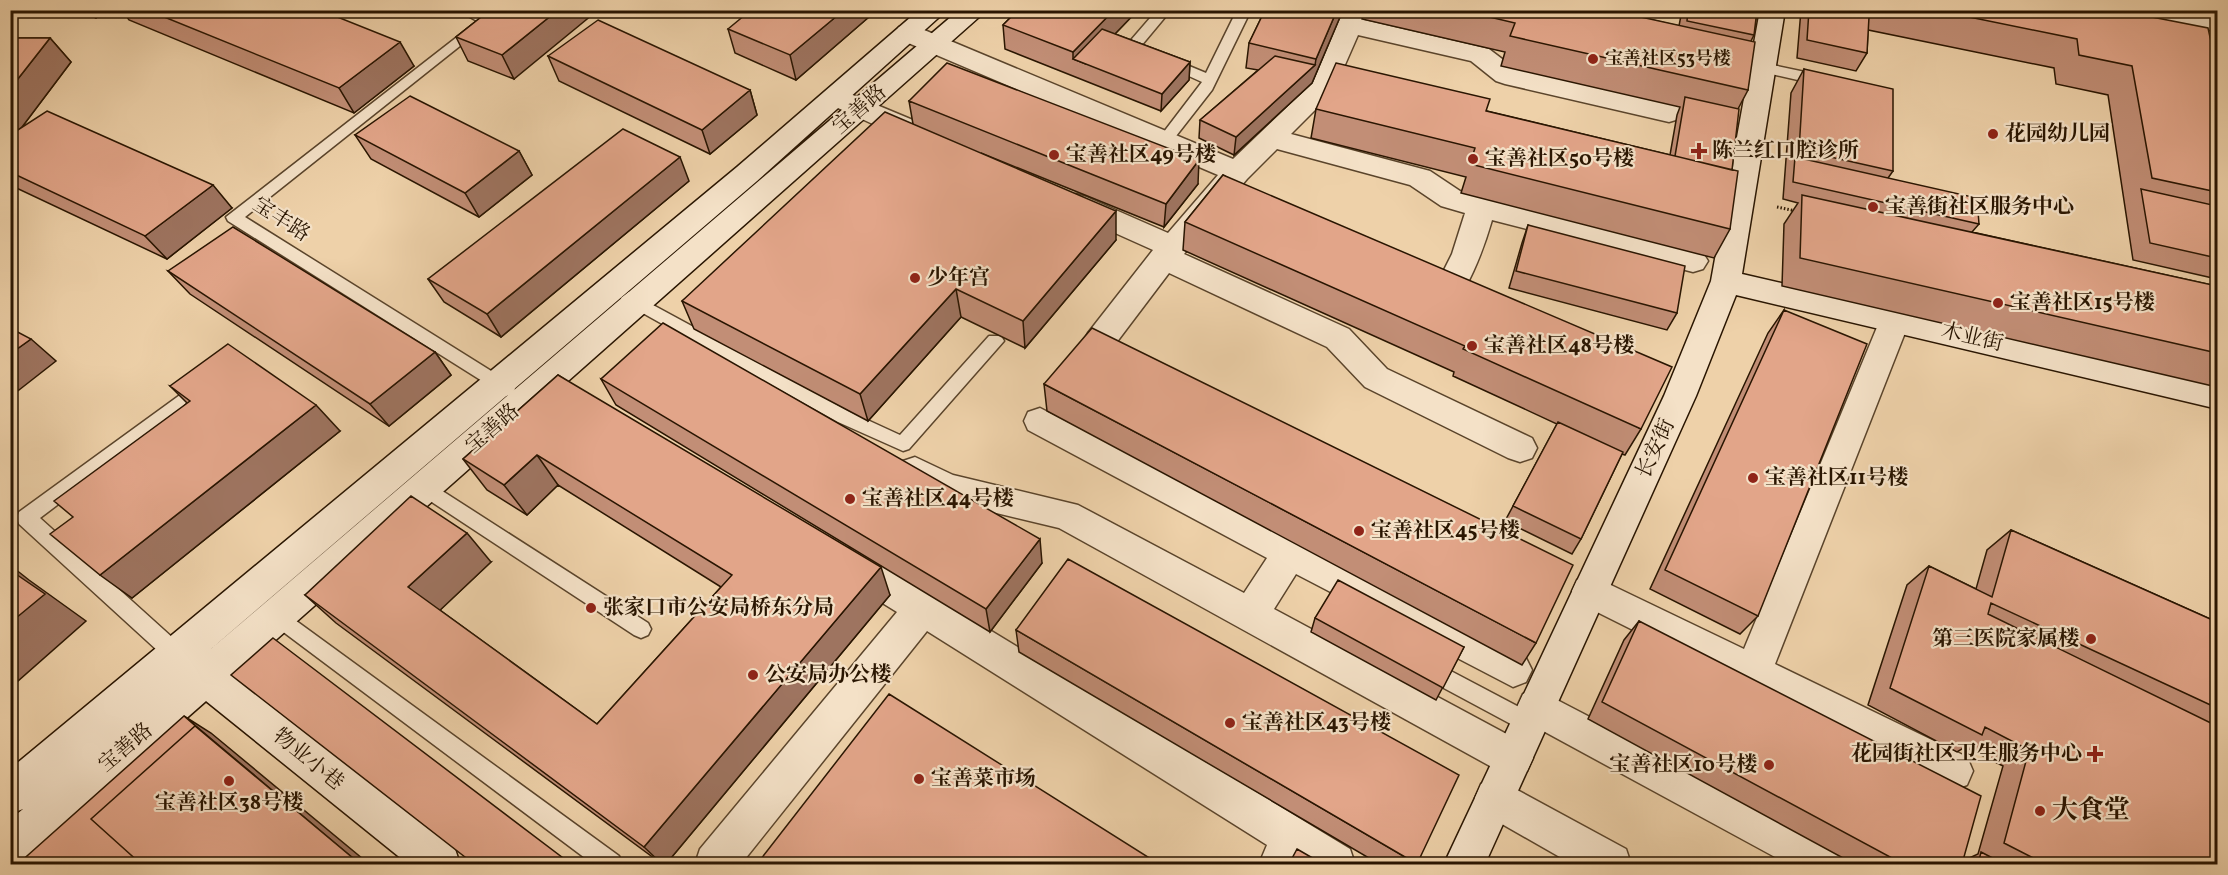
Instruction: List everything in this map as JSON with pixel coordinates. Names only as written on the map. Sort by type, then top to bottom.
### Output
[{"type":"street","name":"宝善路","points":[[922,39],[935,10]]},
{"type":"street","name":"宝善路","points":[[10,795],[498,384],[624,296],[922,39],[975,10]]},
{"type":"street","name":"长安街","points":[[1464,864],[1590,591],[1674,372],[1726,281],[1773,10]]},
{"type":"street","points":[[1099,342],[1168,253],[1238,182],[1270,138],[1324,86],[1353,18],[1480,55],[1505,75],[1669,113]]},
{"type":"street","points":[[2138,19],[2217,25]]},
{"type":"street","points":[[2138,19],[2217,46]]},
{"type":"street","points":[[922,39],[1164,141],[1238,182]]},
{"type":"street","points":[[849,103],[943,145]]},
{"type":"street","points":[[1270,138],[1420,178],[1450,199],[1693,261]]},
{"type":"street","points":[[1052,194],[1338,338],[1376,378],[1520,448]]},
{"type":"street","points":[[1454,280],[1467,254],[1481,207]]},
{"type":"street","name":"木业街","points":[[1726,281],[2217,396]]},
{"type":"street","name":"宝善路","points":[[10,847],[207,679],[525,401],[624,296]]},
{"type":"street","points":[[1754,672],[1895,320]]},
{"type":"street","points":[[694,347],[946,488],[1066,516],[1513,759]]},
{"type":"street","points":[[1040,421],[1513,670]]},
{"type":"street","points":[[823,548],[922,609],[1286,851],[1335,864]]},
{"type":"street","points":[[1250,615],[1290,553]]},
{"type":"street","points":[[1590,591],[1953,771]]},
{"type":"street","points":[[715,864],[922,609]]},
{"type":"street","name":"物业小巷","points":[[177,655],[440,864]]},
{"type":"street","points":[[1533,715],[1828,864]]},
{"type":"street","points":[[1496,798],[1611,864]]},
{"type":"lane","points":[[1165,10],[1132,47],[1210,80]]},
{"type":"lane","points":[[1164,141],[1205,90],[1244,10]]},
{"type":"lane","name":"宝丰路","points":[[487,12],[234,217],[525,401]]},
{"type":"lane","points":[[1763,68],[1837,83]]},
{"type":"lane","points":[[624,296],[844,417],[903,444],[995,341]]},
{"type":"lane","points":[[177,655],[26,518],[218,373]]},
{"type":"lane","points":[[396,469],[641,629]]},
{"type":"lane","points":[[248,595],[610,864]]},
{"type":"lane","points":[[1447,679],[1533,715]]},
{"type":"path","points":[[1741,198],[1806,214]]},
{"type":"building","points":[[147,10],[320,10],[400,42],[339,88]]},
{"type":"building","points":[[490,10],[558,10],[502,55],[456,37]]},
{"type":"building","points":[[751,10],[844,10],[790,55],[728,29]]},
{"type":"building","points":[[1018,10],[1114,10],[1073,52],[1003,25]]},
{"type":"building","points":[[1265,10],[1337,10],[1316,59],[1249,43]]},
{"type":"building","points":[[1460,10],[1609,10],[1755,42],[1748,90],[1510,36],[1515,23]]},
{"type":"building","points":[[1688,10],[1757,10],[1754,35],[1687,21]]},
{"type":"building","points":[[1809,10],[1836,10],[1869,17],[1867,53],[1807,40]]},
{"type":"building","points":[[1935,10],[2116,10],[2208,28],[2217,69],[2217,192],[2152,178],[2132,66],[2079,55],[2077,39]]},
{"type":"building","points":[[598,20],[750,90],[702,130],[548,56]]},
{"type":"building","points":[[1102,29],[1190,62],[1162,94],[1073,59]]},
{"type":"building","points":[[10,38],[50,38],[10,89]]},
{"type":"building","points":[[1275,56],[1315,65],[1236,137],[1200,120]]},
{"type":"building","points":[[947,63],[1199,160],[1166,204],[909,101]]},
{"type":"building","points":[[1336,63],[1490,99],[1486,111],[1738,171],[1730,229],[1470,164],[1475,148],[1316,109]]},
{"type":"building","points":[[1804,69],[1893,89],[1893,171],[1799,150]]},
{"type":"building","points":[[410,96],[519,151],[465,193],[355,135]]},
{"type":"building","points":[[1685,97],[1739,109],[1732,170],[1675,156]]},
{"type":"building","points":[[47,111],[213,185],[145,236],[10,172],[10,135]]},
{"type":"building","name":"少年宫","points":[[885,112],[1116,211],[1023,321],[956,289],[860,394],[682,301]]},
{"type":"building","points":[[623,129],[680,157],[487,314],[428,279]]},
{"type":"building","points":[[1795,157],[1977,198],[1979,224],[1793,182]]},
{"type":"building","points":[[1223,175],[1672,367],[1641,429],[1463,349],[1465,346],[1185,222]]},
{"type":"building","points":[[2141,189],[2217,206],[2217,258],[2150,243]]},
{"type":"building","points":[[1802,195],[2217,286],[2217,353],[1800,258]]},
{"type":"building","points":[[1528,225],[1685,266],[1677,313],[1516,271]]},
{"type":"building","points":[[233,227],[435,352],[370,404],[168,271]]},
{"type":"building","name":"宝善社区11号楼","points":[[1784,310],[1867,344],[1758,616],[1665,570]]},
{"type":"building","name":"宝善社区44号楼","points":[[663,323],[1040,539],[986,609],[601,379]]},
{"type":"building","points":[[10,328],[31,339],[10,354]]},
{"type":"building","name":"宝善社区45号楼","points":[[1092,328],[1573,565],[1536,643],[1044,384]]},
{"type":"building","points":[[228,344],[316,405],[100,575],[50,534],[73,517],[54,501],[190,401],[170,386]]},
{"type":"building","points":[[558,375],[881,567],[644,847],[305,595],[411,496],[467,533],[408,587],[597,724],[732,575],[537,455],[504,485],[463,459]]},
{"type":"building","points":[[1558,422],[1623,452],[1581,539],[1513,506]]},
{"type":"building","points":[[2011,530],[2217,622],[2217,708],[1991,603],[1988,614],[2217,726],[2217,864],[2045,864],[2004,843],[2029,750],[1985,727],[1982,735],[1890,688],[1929,566],[1992,597]]},
{"type":"building","name":"宝善社区43号楼","points":[[1068,559],[1459,775],[1417,864],[1016,630]]},
{"type":"building","points":[[10,570],[45,594],[10,623]]},
{"type":"building","points":[[1338,580],[1464,647],[1443,688],[1315,618]]},
{"type":"building","name":"宝善社区10号楼","points":[[1639,621],[1981,796],[1962,864],[1903,864],[1602,702]]},
{"type":"building","points":[[273,638],[571,864],[474,864],[231,675]]},
{"type":"building","name":"宝善菜市场","points":[[889,694],[1159,864],[757,864]]},
{"type":"building","points":[[184,716],[200,730],[195,726],[91,819],[141,864],[18,864]]},
{"type":"building","name":"宝善社区38号楼","points":[[195,726],[360,864],[141,864],[91,819]]},
{"type":"building","points":[[1297,849],[1323,864],[1289,864]]},
{"type":"building","points":[[1981,852],[2004,864],[1978,864]]},
{"type":"building","points":[[1532,859],[1540,864],[1529,864]]},
{"type":"place","name":"宝善社区53号楼","points":[[1593,59]]},
{"type":"place","name":"花园幼儿园","points":[[1993,134]]},
{"type":"place","name":"陈兰红口腔诊所","points":[[1699,151]]},
{"type":"place","name":"宝善社区49号楼","points":[[1054,155]]},
{"type":"place","name":"宝善社区50号楼","points":[[1473,159]]},
{"type":"place","name":"宝善街社区服务中心","points":[[1873,207]]},
{"type":"place","name":"少年宫","points":[[915,278]]},
{"type":"place","name":"宝善社区15号楼","points":[[1998,303]]},
{"type":"place","name":"宝善社区48号楼","points":[[1472,346]]},
{"type":"place","name":"宝善社区11号楼","points":[[1753,478]]},
{"type":"place","name":"宝善社区44号楼","points":[[850,499]]},
{"type":"place","name":"宝善社区45号楼","points":[[1359,531]]},
{"type":"place","name":"张家口市公安局桥东分局","points":[[591,608]]},
{"type":"place","name":"第三医院家属楼","points":[[2091,639]]},
{"type":"place","name":"公安局办公楼","points":[[753,675]]},
{"type":"place","name":"宝善社区43号楼","points":[[1230,723]]},
{"type":"place","name":"花园街社区卫生服务中心","points":[[2095,754]]},
{"type":"place","name":"宝善社区10号楼","points":[[1769,765]]},
{"type":"place","name":"宝善菜市场","points":[[919,779]]},
{"type":"place","name":"宝善社区38号楼","points":[[229,781]]},
{"type":"place","name":"大食堂","points":[[2040,811]]}]
